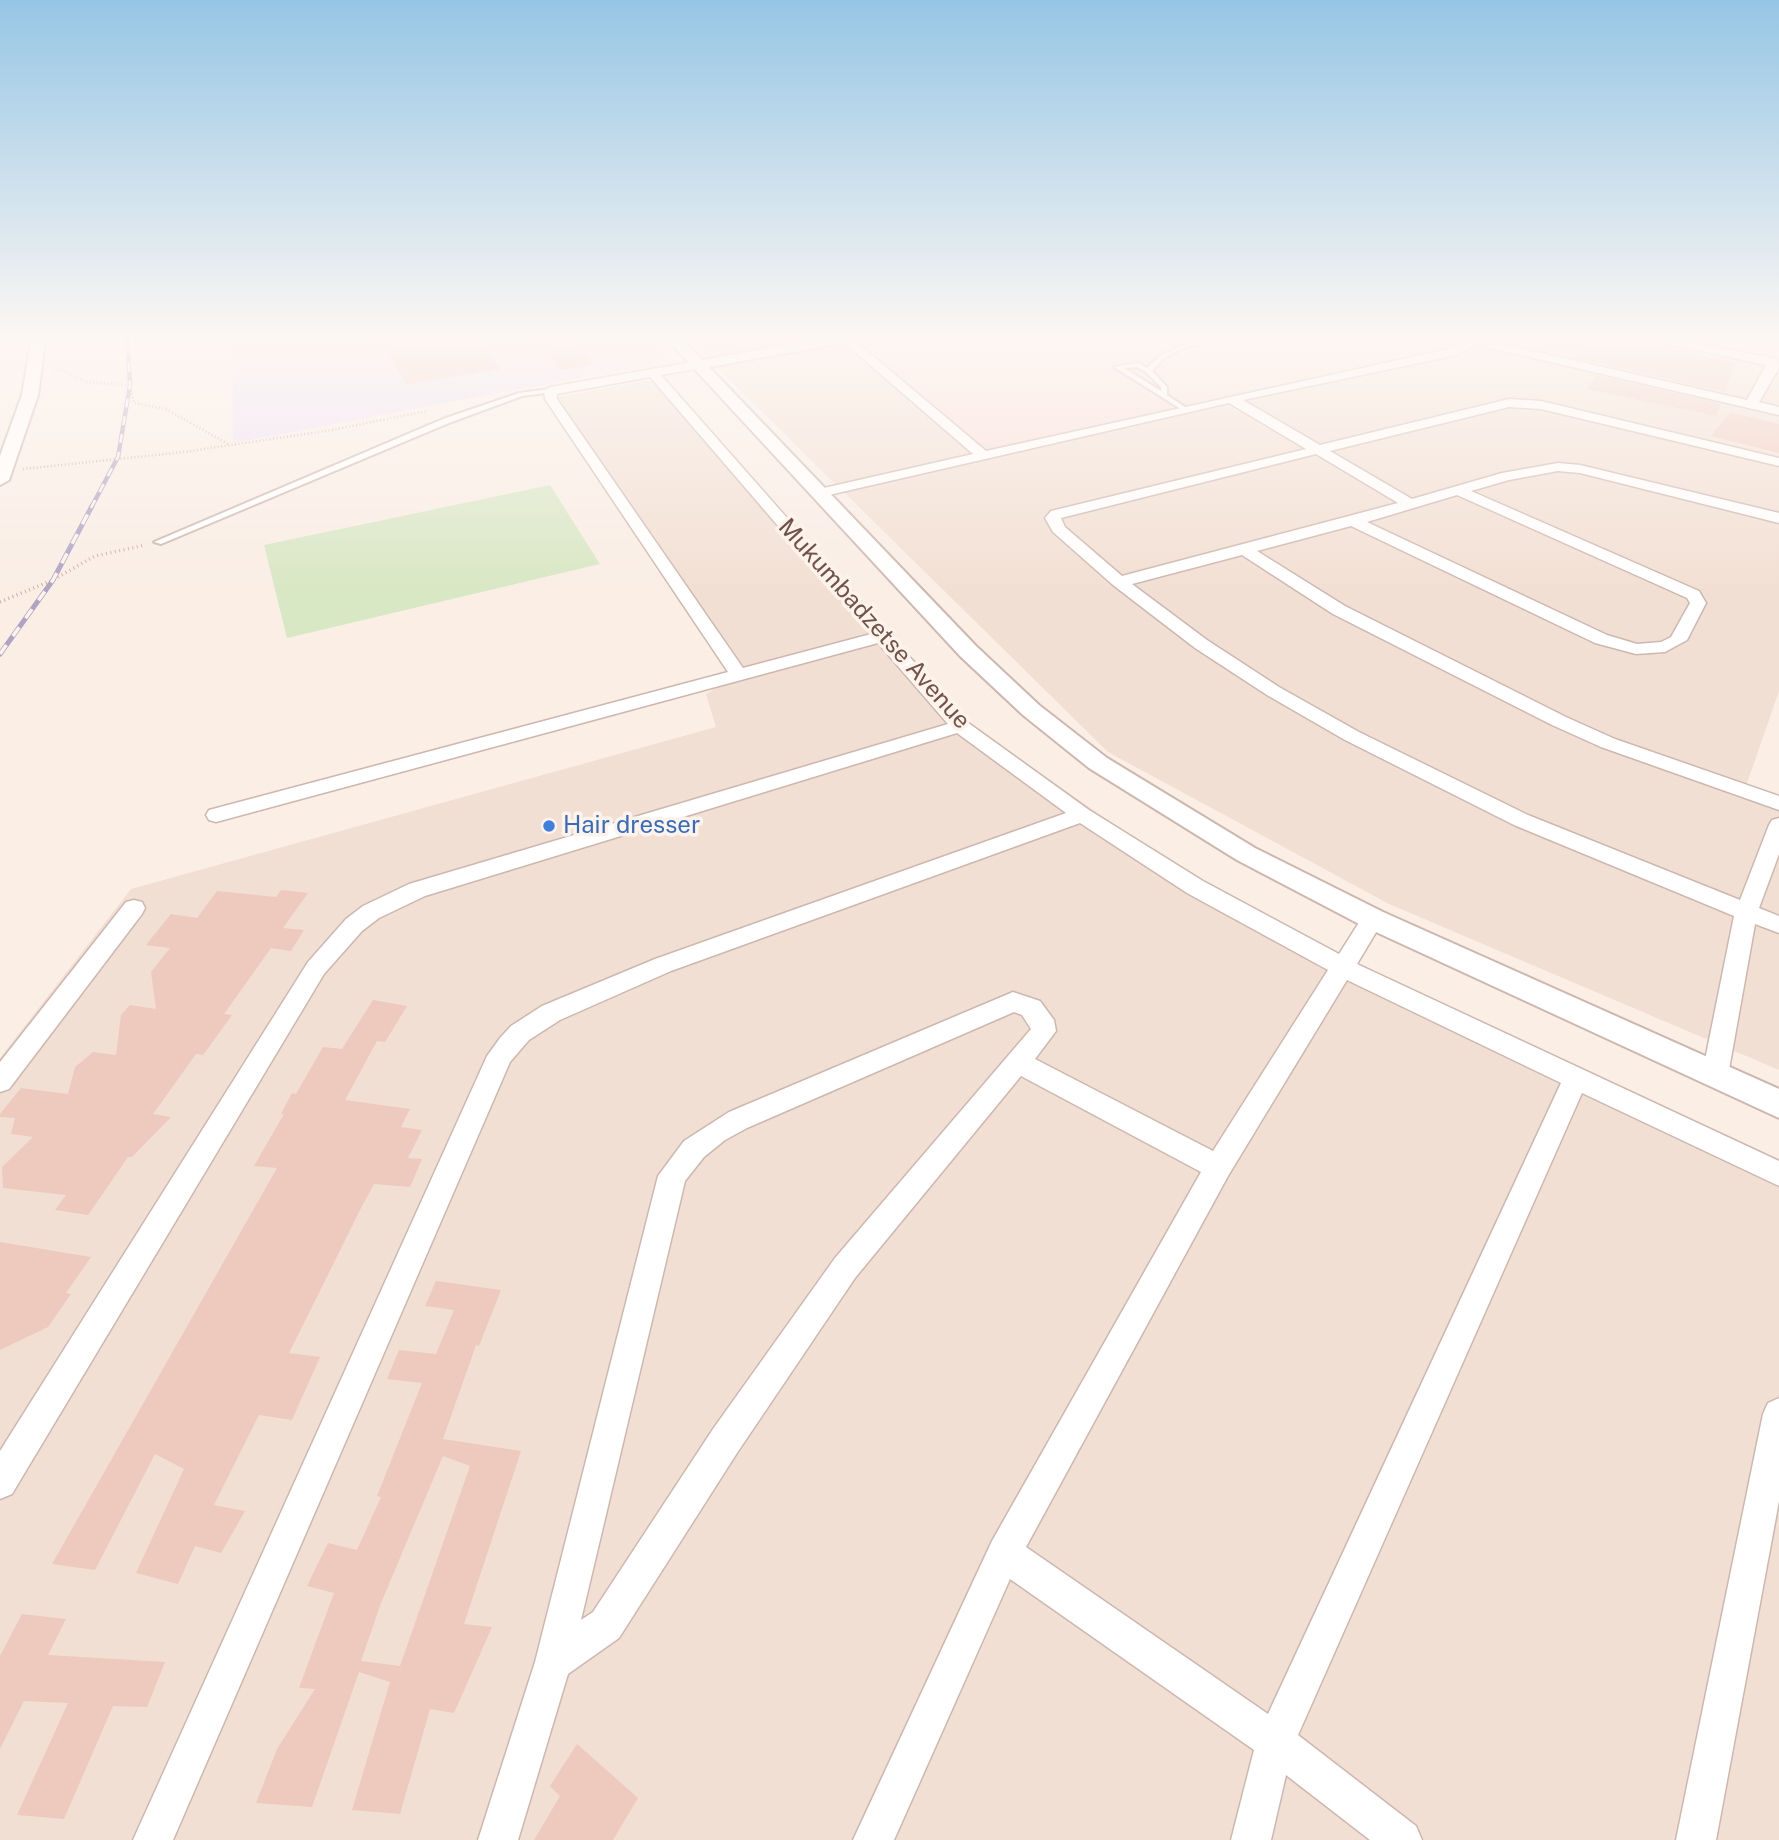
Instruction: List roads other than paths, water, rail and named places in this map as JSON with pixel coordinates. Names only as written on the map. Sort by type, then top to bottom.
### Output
[{"type":"street","points":[[2,475],[21,421]]},
{"type":"street","points":[[564,421],[739,675]]},
{"type":"street","name":"Mukumbadzetse Avenue","points":[[695,421],[960,726],[1082,815],[1195,887],[1344,968],[1779,1174]]},
{"type":"street","points":[[751,421],[968,651],[1062,736],[1098,763],[1246,854],[1373,919],[1779,1104]]},
{"type":"street","points":[[943,421],[984,456]]},
{"type":"street","points":[[820,493],[1138,421]]},
{"type":"street","points":[[1268,421],[1412,505]]},
{"type":"street","points":[[1439,421],[1056,514],[1053,519],[1058,529],[1119,582],[1201,644],[1273,691],[1389,755],[1521,820],[1779,925]]},
{"type":"street","points":[[1600,421],[1779,462]]},
{"type":"street","points":[[1119,582],[1245,551],[1457,490],[1544,469],[1569,467],[1779,518]]},
{"type":"street","points":[[1353,521],[1601,639],[1636,649],[1665,647],[1678,640],[1698,603],[1693,595],[1457,490]]},
{"type":"street","points":[[1245,551],[1339,610],[1539,711],[1608,743],[1779,803]]},
{"type":"street","points":[[216,815],[883,636]]},
{"type":"street","points":[[0,1482],[316,968],[354,925],[371,912],[417,890],[960,726]]},
{"type":"street","points":[[153,1840],[500,1056],[509,1045],[520,1033],[551,1013],[663,965],[1082,815]]},
{"type":"street","points":[[1716,1075],[1746,913],[1779,825]]},
{"type":"street","points":[[0,1081],[134,908]]},
{"type":"street","points":[[873,1840],[1004,1553],[1218,1167],[1373,919]]},
{"type":"street","points":[[498,1840],[553,1662],[672,1176],[680,1163],[716,1132],[738,1120],[1013,1002],[1031,1008],[1037,1013],[1044,1031],[845,1268],[725,1441],[606,1625],[553,1662]]},
{"type":"street","points":[[1019,1063],[1218,1167]]},
{"type":"street","points":[[1251,1840],[1275,1742],[1576,1078]]},
{"type":"street","points":[[1696,1840],[1779,1414]]},
{"type":"street","points":[[1004,1553],[1275,1742],[1402,1840]]},
{"type":"lane","points":[[158,542],[446,421]]},
{"type":"railway","points":[[91,508],[118,457],[124,421]]},
{"type":"railway","points":[[0,654],[53,580],[92,506]]},
{"type":"place","name":"Hair dresser","points":[[549,826]]}]
